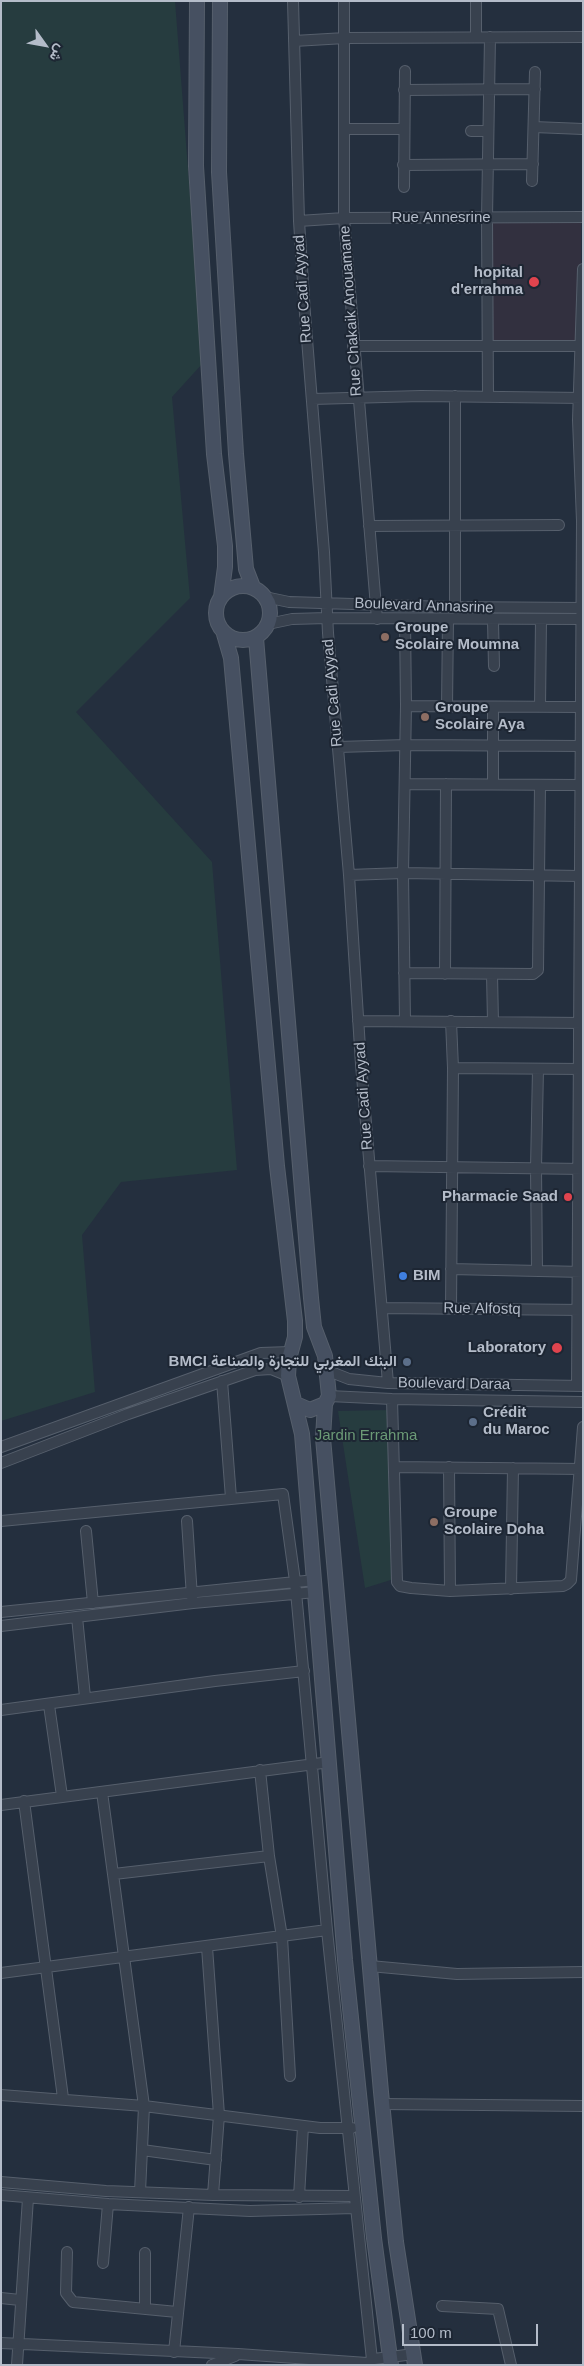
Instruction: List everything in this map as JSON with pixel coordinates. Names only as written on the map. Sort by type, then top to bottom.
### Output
[{"type":"main road","points":[[197,1],[196,166],[214,454],[225,546],[225,567],[221,597],[216,609],[216,618],[224,634],[231,658],[295,1337],[290,1352],[288,1376],[302,1434],[316,1586],[345,1960],[374,2238],[390,2361]]},
{"type":"main road","points":[[220,1],[218,172],[237,463],[246,569],[253,587],[265,597],[270,610],[268,624],[256,638],[240,640],[224,634]]},
{"type":"main road","points":[[221,597],[235,587],[253,587]]},
{"type":"main road","points":[[256,638],[312,1318],[323,1350],[326,1370],[327,1400],[323,1438],[382,2104],[396,2242],[415,2362]]},
{"type":"main road","points":[[295,1337],[300,1332],[307,1331],[314,1333],[318,1338]]},
{"type":"main road","points":[[296,1404],[310,1410],[327,1400]]},
{"type":"street","name":"Rue Cadi Ayyad","points":[[293,1],[299,221],[327,618],[349,875],[369,1166],[388,1383]]},
{"type":"street","name":"Rue Chakaik Anouamane","points":[[344,1],[344,218],[357,397],[377,619]]},
{"type":"street","points":[[476,1],[476,37]]},
{"type":"street","points":[[488,396],[486,218],[490,36]]},
{"type":"street","points":[[294,41],[345,38],[583,37]]},
{"type":"street","points":[[404,187],[402,165],[405,71]]},
{"type":"street","points":[[532,181],[535,72]]},
{"type":"street","points":[[404,90],[535,89]]},
{"type":"street","points":[[534,127],[583,129]]},
{"type":"street","points":[[344,128],[403,129]]},
{"type":"street","points":[[470,131],[488,131]]},
{"type":"street","points":[[402,165],[533,164]]},
{"type":"street","name":"Rue Annesrine","points":[[299,221],[344,218],[583,217]]},
{"type":"street","points":[[580,1386],[582,975],[581,890],[579,876],[581,850],[581,398],[583,269]]},
{"type":"street","points":[[353,346],[582,346]]},
{"type":"street","points":[[312,399],[455,396],[581,398]]},
{"type":"street","points":[[455,396],[455,608]]},
{"type":"street","points":[[369,526],[559,525]]},
{"type":"street","name":"Boulevard Annasrine","points":[[265,597],[290,602],[455,608],[582,608]]},
{"type":"street","name":"Boulevard Annasrine","points":[[268,624],[292,619],[327,618],[405,620],[582,619]]},
{"type":"street","points":[[405,620],[406,745],[403,873],[405,1021]]},
{"type":"street","points":[[447,706],[448,620]]},
{"type":"street","points":[[493,620],[494,666]]},
{"type":"street","points":[[540,707],[541,620]]},
{"type":"street","points":[[406,706],[580,707]]},
{"type":"street","points":[[493,708],[494,784]]},
{"type":"street","points":[[338,747],[406,745],[580,746]]},
{"type":"street","points":[[405,784],[580,785]]},
{"type":"street","points":[[445,974],[446,784]]},
{"type":"street","points":[[404,973],[533,974],[538,970],[540,785]]},
{"type":"street","points":[[349,875],[403,873],[579,876]]},
{"type":"street","points":[[492,974],[493,1022]]},
{"type":"street","points":[[451,1308],[452,1021]]},
{"type":"street","points":[[358,1022],[582,1023]]},
{"type":"street","points":[[453,1068],[581,1069]]},
{"type":"street","points":[[537,1270],[536,1168],[538,1069]]},
{"type":"street","points":[[369,1166],[581,1169]]},
{"type":"street","points":[[451,1269],[581,1272]]},
{"type":"street","name":"Rue Alfostq","points":[[382,1308],[580,1310]]},
{"type":"street","points":[[1,1447],[261,1353],[290,1352]]},
{"type":"street","points":[[1,1462],[222,1381],[263,1369],[277,1370],[288,1376]]},
{"type":"street","name":"Boulevard Daraa","points":[[326,1370],[349,1379],[388,1383],[580,1386]]},
{"type":"street","points":[[222,1381],[231,1498]]},
{"type":"street","points":[[392,1399],[397,1582],[400,1586],[405,1587],[450,1591],[563,1586],[571,1580],[583,1427]]},
{"type":"street","name":"Boulevard Daraa","points":[[327,1400],[392,1399],[583,1402]]},
{"type":"street","points":[[394,1467],[581,1468]]},
{"type":"street","points":[[449,1467],[450,1591]]},
{"type":"street","points":[[511,1588],[514,1468]]},
{"type":"street","points":[[1,1521],[283,1494],[295,1581],[304,1671],[369,2363]]},
{"type":"street","points":[[187,1521],[193,1603]]},
{"type":"street","points":[[86,1532],[93,1603]]},
{"type":"street","points":[[1,1612],[295,1581],[316,1586]]},
{"type":"street","points":[[1,1626],[193,1603],[296,1593],[316,1586]]},
{"type":"street","points":[[77,1617],[85,1697]]},
{"type":"street","points":[[1,1710],[49,1705],[85,1697],[304,1671]]},
{"type":"street","points":[[49,1705],[62,1796]]},
{"type":"street","points":[[1,1805],[330,1762]]},
{"type":"street","points":[[260,1770],[269,1856],[282,1937],[290,2076]]},
{"type":"street","points":[[102,1792],[144,2106],[140,2192]]},
{"type":"street","points":[[24,1801],[63,2098]]},
{"type":"street","points":[[114,1874],[269,1856]]},
{"type":"street","points":[[1,1974],[46,1966],[207,1947],[327,1930]]},
{"type":"street","points":[[207,1947],[219,2115],[213,2195]]},
{"type":"street","points":[[370,1966],[457,1974],[583,1972]]},
{"type":"street","points":[[1,2095],[63,2098],[144,2106],[303,2126],[347,2129],[363,2128]]},
{"type":"street","points":[[382,2104],[583,2106]]},
{"type":"street","points":[[299,2197],[303,2126]]},
{"type":"street","points":[[142,2150],[216,2160]]},
{"type":"street","points":[[1,2182],[213,2195],[353,2196]]},
{"type":"street","points":[[1,2195],[108,2204],[256,2211],[354,2208]]},
{"type":"street","points":[[17,2365],[28,2198]]},
{"type":"street","points":[[103,2263],[108,2204]]},
{"type":"street","points":[[174,2352],[189,2208]]},
{"type":"street","points":[[67,2252],[66,2293],[73,2302],[177,2312]]},
{"type":"street","points":[[145,2253],[145,2309]]},
{"type":"street","points":[[1,2298],[20,2300]]},
{"type":"street","points":[[442,2306],[498,2309],[511,2365]]},
{"type":"street","points":[[1,2344],[238,2354],[369,2363],[390,2361],[415,2362]]},
{"type":"street","points":[[212,2365],[238,2354]]},
{"type":"shaded area","name":"hopital d'errahma","points":[[487,219],[581,219],[581,344],[487,345]]},
{"type":"green space","points":[[1,1],[175,1],[203,363],[172,397],[190,598],[76,712],[212,862],[237,1170],[121,1182],[82,1235],[95,1392],[1,1421]]},
{"type":"green space","name":"Jardin Errahma","points":[[391,1410],[394,1579],[365,1588],[338,1411]]},
{"type":"place","name":"hopital d'errahma","points":[[534,282]]},
{"type":"place","name":"Groupe Scolaire Moumna","points":[[385,637]]},
{"type":"place","name":"Groupe Scolaire Aya","points":[[425,717]]},
{"type":"place","name":"Pharmacie Saad","points":[[568,1197]]},
{"type":"place","name":"BIM","points":[[403,1276]]},
{"type":"place","name":"Laboratory","points":[[557,1348]]},
{"type":"place","name":"BMCI البنك المغربي للتجارة والصناعة","points":[[407,1362]]},
{"type":"place","name":"Crédit du Maroc","points":[[473,1422]]},
{"type":"place","name":"Groupe Scolaire Doha","points":[[434,1522]]}]
